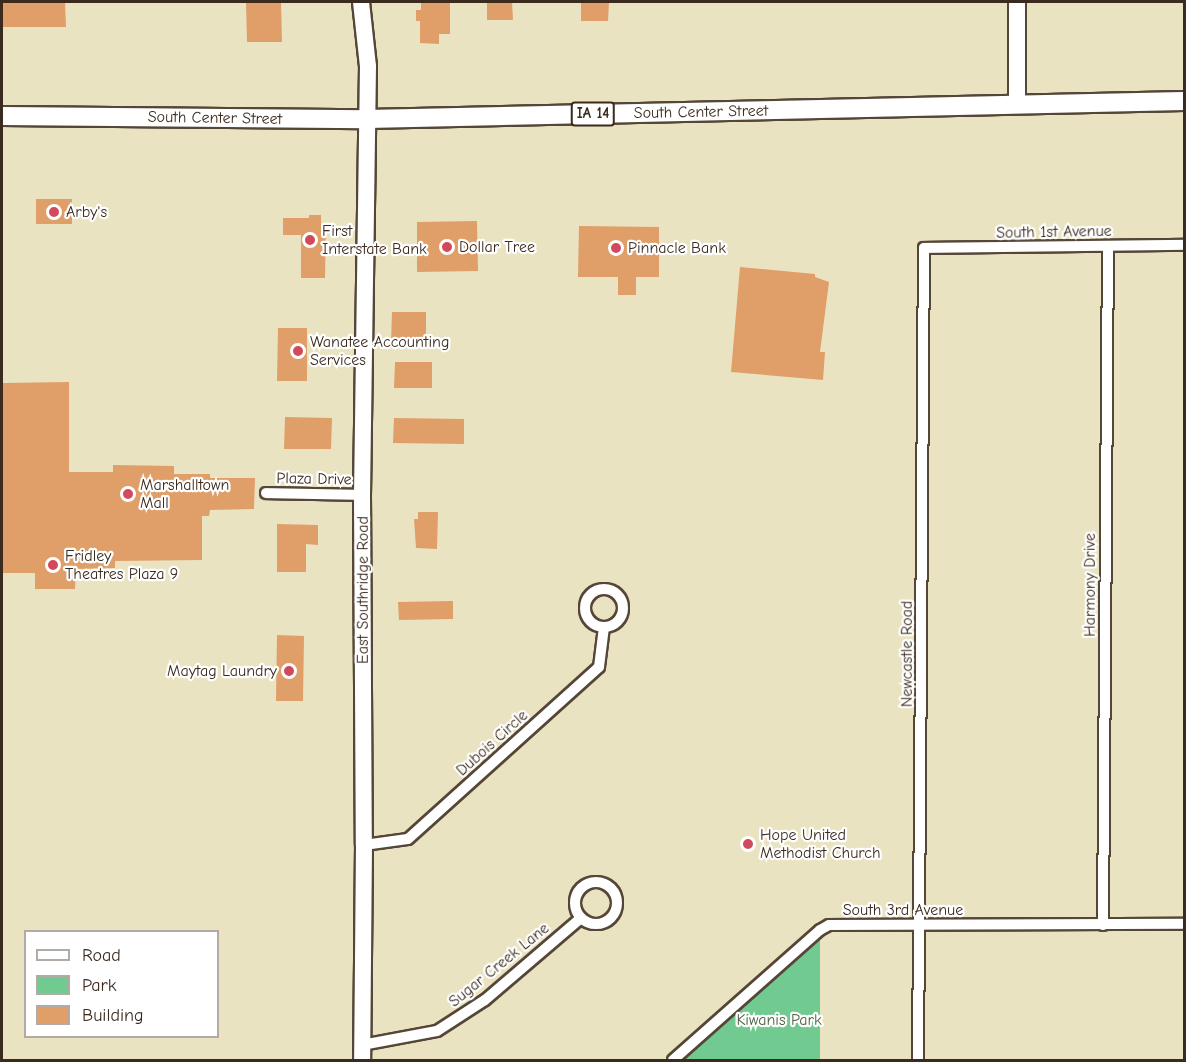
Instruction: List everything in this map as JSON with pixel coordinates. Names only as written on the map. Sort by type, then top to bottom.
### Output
[{"type":"main road","name":"South Center Street","points":[[2,116],[367,120],[1185,101]]},
{"type":"street","name":"East Southridge Road","points":[[361,2],[368,66],[362,495],[364,844],[362,1053]]},
{"type":"street","points":[[1017,2],[1017,105]]},
{"type":"street","name":"South 1st Avenue","points":[[924,248],[1185,245]]},
{"type":"street","name":"Harmony Drive","points":[[1102,925],[1108,246]]},
{"type":"street","name":"Newcastle Road","points":[[918,1060],[924,248]]},
{"type":"street","name":"Plaza Drive","points":[[266,493],[362,495]]},
{"type":"street","name":"Dubois Circle","points":[[364,844],[408,839],[599,668],[604,627]]},
{"type":"street","name":"Sugar Creek Lane","points":[[362,1053],[437,1031],[485,1000],[581,918]]},
{"type":"street","name":"South 3rd Avenue","points":[[673,1060],[820,930],[842,923],[1185,924]]},
{"type":"green space","name":"Kiwanis Park","points":[[820,930],[820,1060],[673,1060]]},
{"type":"building","points":[[2,2],[65,2],[66,27],[2,27]]},
{"type":"building","points":[[246,2],[281,2],[282,42],[247,42]]},
{"type":"building","points":[[421,2],[450,2],[450,34],[439,34],[439,44],[420,43],[420,21],[416,21],[416,10],[421,10]]},
{"type":"building","points":[[487,2],[512,2],[513,20],[487,20]]},
{"type":"building","points":[[581,2],[609,2],[608,21],[581,21]]},
{"type":"building","name":"Arby's","points":[[36,199],[72,199],[72,224],[36,224]]},
{"type":"building","points":[[309,215],[321,215],[321,227],[326,227],[325,278],[301,278],[301,235],[283,235],[283,218],[309,218]]},
{"type":"building","name":"Dollar Tree","points":[[477,221],[478,271],[417,272],[417,222]]},
{"type":"building","points":[[579,226],[659,227],[659,277],[636,277],[636,295],[618,295],[618,277],[578,277]]},
{"type":"building","points":[[740,267],[815,274],[815,277],[829,282],[820,352],[825,352],[823,380],[731,372]]},
{"type":"building","points":[[392,312],[426,312],[426,343],[391,342]]},
{"type":"building","points":[[278,328],[307,328],[307,381],[277,381]]},
{"type":"building","points":[[395,362],[432,362],[432,388],[394,388]]},
{"type":"building","name":"Marshalltown Mall","points":[[69,382],[69,472],[113,472],[113,465],[174,466],[174,474],[210,474],[210,478],[255,478],[254,509],[210,510],[209,516],[202,516],[202,560],[115,561],[115,568],[76,569],[75,589],[35,589],[35,573],[2,573],[2,383]]},
{"type":"building","points":[[285,417],[332,418],[331,449],[284,449]]},
{"type":"building","points":[[394,418],[464,419],[464,444],[393,443]]},
{"type":"building","points":[[418,512],[438,512],[437,549],[416,548],[414,519],[418,519]]},
{"type":"building","points":[[277,524],[318,525],[318,545],[306,544],[306,572],[277,572]]},
{"type":"building","points":[[453,601],[453,619],[399,620],[398,602]]},
{"type":"building","points":[[277,635],[304,636],[303,701],[276,701]]},
{"type":"place","name":"Arby's","points":[[54,212]]},
{"type":"place","name":"First Interstate Bank","points":[[310,240]]},
{"type":"place","name":"Dollar Tree","points":[[447,247]]},
{"type":"place","name":"Pinnacle Bank","points":[[616,248]]},
{"type":"place","name":"Wanatee Accounting Services","points":[[298,351]]},
{"type":"place","name":"Marshalltown Mall","points":[[128,494]]},
{"type":"place","name":"Fridley Theatres Plaza 9","points":[[53,565]]},
{"type":"place","name":"Maytag Laundry","points":[[289,671]]},
{"type":"place","name":"Hope United Methodist Church","points":[[748,844]]}]
